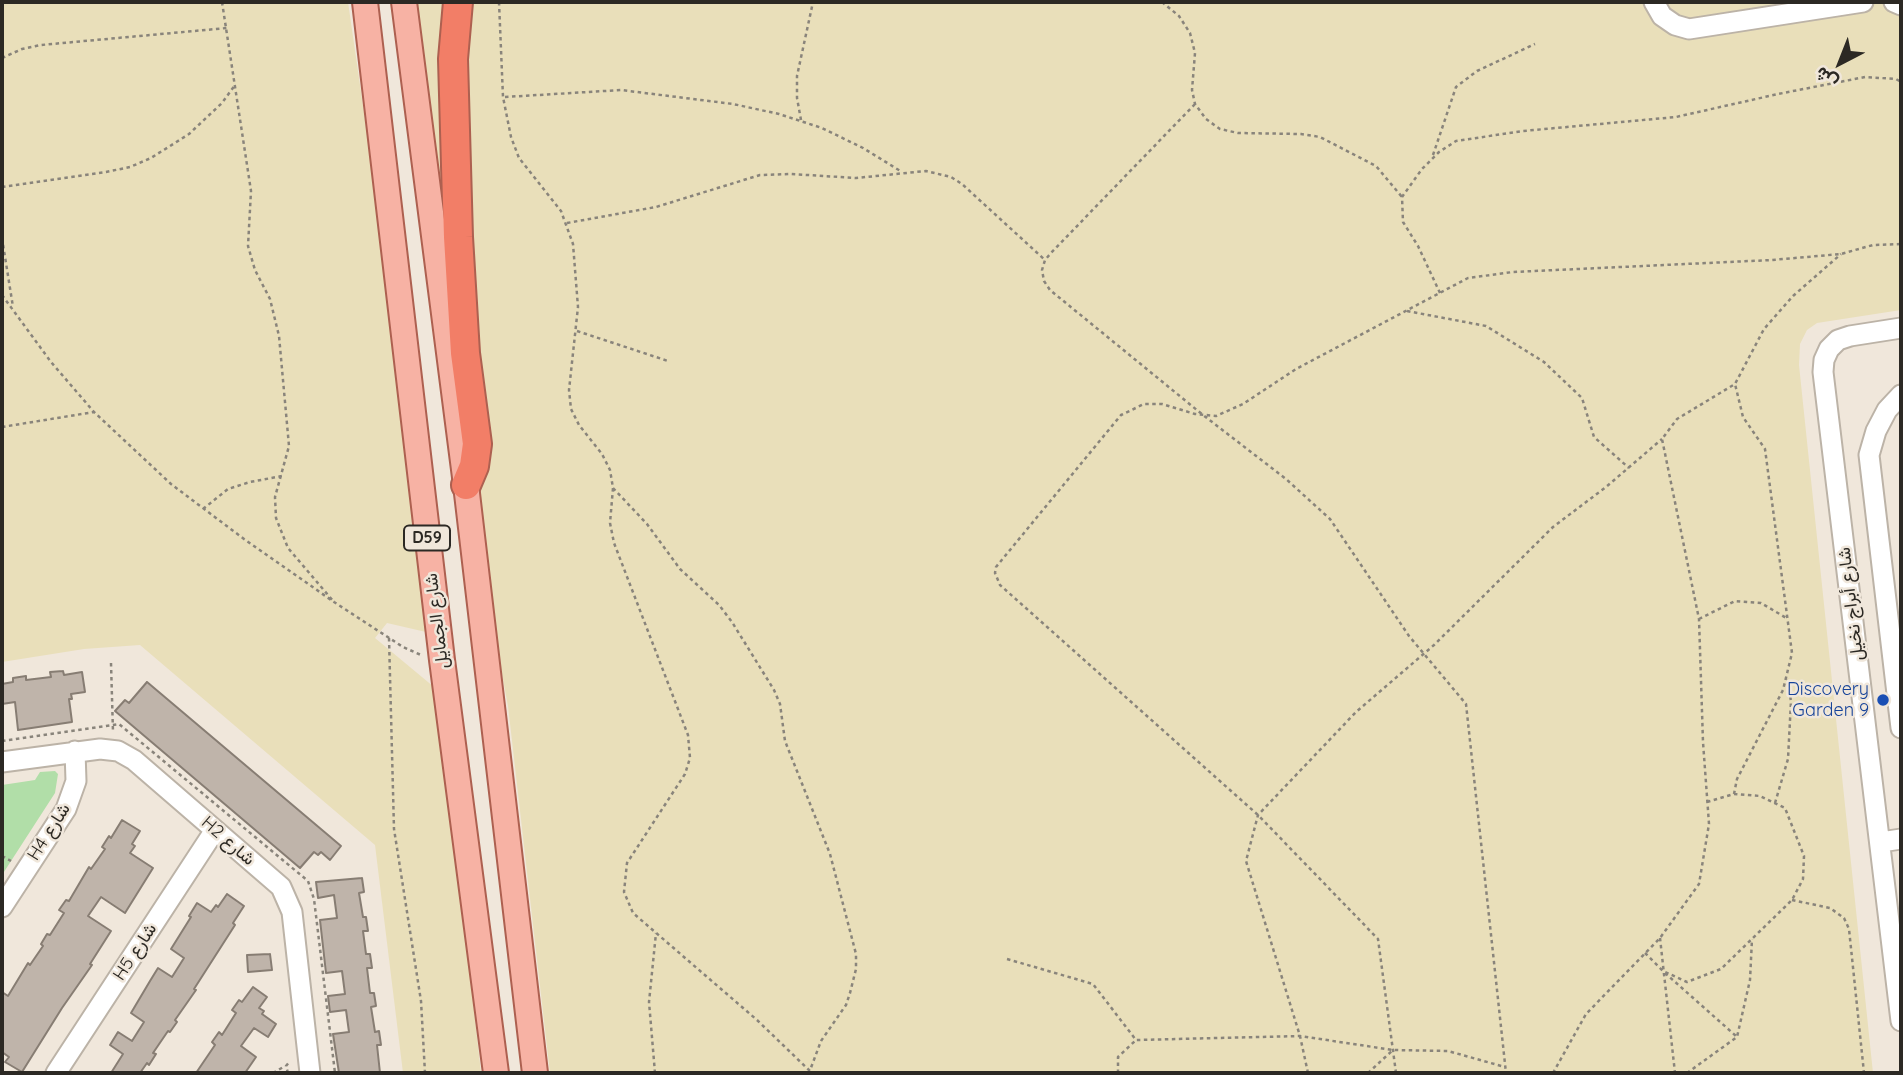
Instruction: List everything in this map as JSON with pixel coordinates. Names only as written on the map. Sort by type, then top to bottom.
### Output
[{"type":"highway","points":[[458,2],[453,59],[456,183],[465,353],[477,444],[474,466],[466,485]]},
{"type":"main road","name":"شارع الجمايل","points":[[365,2],[442,660],[496,1073]]},
{"type":"main road","points":[[404,2],[466,485]]},
{"type":"main road","name":"D59","points":[[466,485],[535,1073]]},
{"type":"street","points":[[1654,2],[1662,16],[1675,25],[1689,29],[1863,2]]},
{"type":"street","points":[[1894,2],[1901,5]]},
{"type":"street","name":"شارع أبراج نخيل","points":[[1901,328],[1838,340],[1829,349],[1823,372],[1901,1021]]},
{"type":"street","points":[[1901,395],[1887,410],[1876,431],[1869,455],[1901,728]]},
{"type":"street","points":[[2,762],[75,751],[109,749]]},
{"type":"street","name":"H2 شارع","points":[[109,749],[134,760],[281,887],[290,903],[310,1073]]},
{"type":"street","name":"H4 شارع","points":[[2,907],[66,809],[76,781],[75,751]]},
{"type":"street","name":"H5 شارع","points":[[56,1073],[215,830]]},
{"type":"street","points":[[1881,842],[1901,839]]},
{"type":"path","points":[[222,2],[251,191],[248,246],[255,271],[270,299],[279,336],[289,446],[274,508],[280,533],[288,548],[334,602]]},
{"type":"path","points":[[499,2],[503,97],[514,147],[526,167],[554,199],[567,223],[573,244],[577,279],[577,331],[569,390],[571,409],[579,425],[607,462],[613,488],[610,523],[614,543],[688,736],[690,758],[685,774],[627,863],[624,892],[633,913],[757,1020],[811,1073],[821,1041],[846,1005],[856,969],[856,954],[830,854],[785,741],[780,704],[733,622],[719,605],[680,569],[647,524],[613,488]]},
{"type":"path","points":[[801,120],[797,76],[813,2]]},
{"type":"path","points":[[1162,2],[1178,16],[1190,33],[1195,53],[1192,90],[1195,104],[1206,119],[1220,130],[1238,133],[1320,137],[1376,166],[1402,197]]},
{"type":"path","points":[[2,58],[22,49],[41,46],[228,28]]},
{"type":"path","points":[[1432,159],[1456,86],[1478,71],[1535,44]]},
{"type":"path","points":[[1440,293],[1418,246],[1402,222],[1402,197],[1432,159],[1456,141],[1523,131],[1676,117],[1865,77],[1896,79],[1901,82]]},
{"type":"path","points":[[2,187],[106,172],[130,167],[151,158],[189,134],[222,103],[235,85]]},
{"type":"path","points":[[503,97],[603,90],[638,91],[733,104],[801,120],[843,137],[902,172]]},
{"type":"path","points":[[1195,104],[1045,260],[1042,271],[1044,281],[1050,290],[1286,479],[1330,519],[1409,636],[1466,704],[1506,1073]]},
{"type":"path","points":[[567,223],[656,207],[761,175],[856,178],[926,171],[938,173],[962,184],[1045,260]]},
{"type":"path","points":[[2,238],[13,309]]},
{"type":"path","points":[[1396,1073],[1378,939],[1258,815],[1000,585],[995,573],[1000,561],[1121,415],[1144,404],[1162,404],[1216,416],[1242,404],[1296,369],[1468,278],[1513,272],[1772,260],[1841,254],[1873,245],[1901,244]]},
{"type":"path","points":[[1308,1073],[1300,1036],[1246,861],[1258,815],[1356,712],[1424,654],[1553,527],[1629,468],[1662,439],[1677,419],[1735,384],[1764,329],[1793,296],[1841,254]]},
{"type":"path","points":[[2,295],[51,362],[94,412],[141,458],[202,509],[389,638],[414,652],[442,660]]},
{"type":"path","points":[[1406,311],[1486,326],[1544,362],[1582,398],[1594,437],[1629,468]]},
{"type":"path","points":[[577,331],[668,361]]},
{"type":"path","points":[[1734,794],[1737,779],[1783,690],[1792,653],[1765,449],[1743,417],[1735,384]]},
{"type":"path","points":[[2,427],[94,412]]},
{"type":"path","points":[[1553,1073],[1586,1014],[1660,938],[1699,884],[1709,824],[1699,619],[1662,439]]},
{"type":"path","points":[[202,509],[228,489],[282,476]]},
{"type":"path","points":[[1699,619],[1735,601],[1761,603],[1787,619]]},
{"type":"path","points":[[389,638],[394,829],[421,1001],[425,1073]]},
{"type":"path","points":[[109,749],[113,724],[111,663]]},
{"type":"path","points":[[1775,803],[1788,759],[1791,701],[1787,675]]},
{"type":"path","points":[[2,741],[113,724]]},
{"type":"path","points":[[1663,971],[1687,982],[1721,969],[1792,900],[1803,879],[1804,856],[1785,808],[1760,796],[1734,794],[1707,802]]},
{"type":"path","points":[[7,869],[12,862]]},
{"type":"path","points":[[1792,900],[1830,908],[1844,918],[1849,929],[1864,1073]]},
{"type":"path","points":[[655,1073],[649,1002],[656,933]]},
{"type":"path","points":[[1660,938],[1675,1073]]},
{"type":"path","points":[[1688,1073],[1737,1037],[1750,980],[1752,939]]},
{"type":"path","points":[[1645,953],[1737,1037]]},
{"type":"path","points":[[1007,959],[1093,984],[1136,1041]]},
{"type":"path","points":[[1118,1073],[1118,1056],[1136,1041],[1300,1036],[1393,1050],[1448,1051],[1506,1068]]},
{"type":"path","points":[[1368,1073],[1393,1050]]},
{"type":"path","points":[[273,1073],[286,1066],[292,1058]]},
{"type":"path","points":[[286,1066],[288,1073]]},
{"type":"green space","points":[[55,771],[58,774],[55,793],[2,875],[2,785],[35,780],[40,772]]},
{"type":"sand","points":[[2,2],[348,2],[373,175],[423,582],[426,632],[387,623],[375,638],[434,687],[460,883],[481,1073],[403,1073],[375,845],[140,645],[84,649],[2,662]]},
{"type":"sand","points":[[417,2],[1901,2],[1901,310],[1817,323],[1807,330],[1800,344],[1799,365],[1873,1073],[550,1073],[508,706],[466,485],[442,208]]},
{"type":"building","points":[[63,671],[64,675],[82,672],[85,692],[71,694],[72,699],[69,699],[72,722],[18,730],[15,702],[2,704],[2,684],[13,682],[13,678],[26,676],[26,680],[51,677],[50,672]]},
{"type":"building","points":[[147,682],[341,846],[330,860],[321,852],[318,855],[314,852],[300,868],[115,711],[125,700],[129,703]]},
{"type":"building","points":[[122,820],[140,831],[130,853],[153,868],[125,913],[101,897],[88,916],[111,931],[22,1072],[5,1062],[9,1057],[2,1052],[2,992],[8,996],[28,963],[30,965],[43,946],[41,944],[47,934],[50,935],[64,913],[59,910],[66,900],[69,901],[89,867],[91,869],[105,849],[102,847],[109,836],[111,838]]},
{"type":"building","points":[[362,878],[364,892],[359,893],[368,931],[363,931],[366,954],[370,954],[372,968],[367,968],[370,993],[374,993],[376,1006],[371,1007],[375,1032],[379,1031],[381,1045],[377,1045],[380,1073],[339,1073],[333,1034],[349,1032],[346,1010],[330,1012],[328,996],[345,994],[342,971],[326,973],[320,920],[337,918],[334,895],[318,898],[316,882]]},
{"type":"building","points":[[227,894],[244,906],[194,989],[196,990],[175,1020],[177,1022],[153,1053],[156,1054],[149,1065],[147,1063],[140,1073],[111,1073],[123,1054],[110,1045],[118,1032],[132,1041],[144,1022],[131,1013],[158,968],[172,977],[184,958],[171,949],[197,903],[211,912]]},
{"type":"building","points":[[270,954],[272,970],[248,972],[247,955]]},
{"type":"building","points":[[253,987],[267,997],[259,1008],[264,1011],[262,1014],[276,1024],[268,1037],[254,1028],[241,1046],[256,1057],[245,1073],[196,1073],[215,1045],[212,1042],[219,1032],[222,1035],[236,1013],[232,1010]]},
{"type":"place","name":"Discovery Garden 9","points":[[1883,700]]}]
